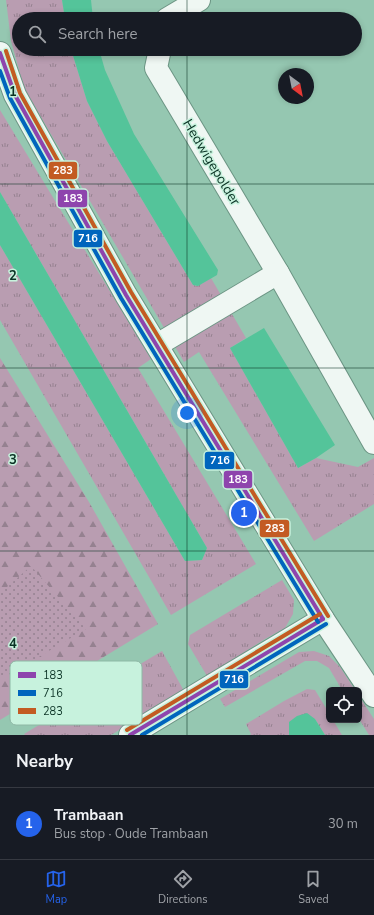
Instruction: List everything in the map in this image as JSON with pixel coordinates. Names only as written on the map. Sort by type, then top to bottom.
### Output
[{"type":"street","points":[[179,12],[199,0]]},
{"type":"street","points":[[0,53],[15,95],[126,295],[323,619],[374,696]]},
{"type":"street","name":"Hedwigepolder","points":[[159,56],[156,68],[278,273],[374,443]]},
{"type":"street","points":[[157,346],[278,273]]},
{"type":"street","points":[[130,735],[323,619]]},
{"type":"green space","points":[[6,0],[62,0],[64,12],[12,12],[12,45]]},
{"type":"green space","points":[[15,56],[73,56],[87,101],[107,141],[193,285],[198,286],[211,278],[246,338],[230,348],[298,468],[316,458],[358,467],[374,458],[374,504],[314,541],[199,352],[184,362],[24,88]]},
{"type":"green space","points":[[0,110],[151,359],[138,368],[256,564],[171,615],[0,320],[0,245],[185,561],[202,560],[207,548],[0,192]]},
{"type":"green space","points":[[0,358],[89,502],[158,624],[97,661],[10,661],[10,714],[0,720]]},
{"type":"green space","points":[[31,566],[86,629],[32,661],[10,661],[10,674],[0,680],[0,593]]},
{"type":"green space","points":[[282,580],[294,600],[293,614],[285,628],[207,676],[188,644],[190,635]]},
{"type":"green space","points":[[162,651],[184,691],[142,716],[142,663]]},
{"type":"green space","points":[[314,651],[329,656],[340,667],[353,687],[340,687],[329,668],[317,661],[305,661],[225,707],[220,699],[299,652]]},
{"type":"green space","points":[[307,689],[315,690],[326,708],[326,723],[335,723],[342,735],[325,735],[315,719],[289,722],[289,735],[250,735],[251,734],[246,724]]},
{"type":"green space","points":[[362,701],[374,719],[374,735],[369,735],[362,723]]},
{"type":"green space","points":[[39,725],[128,725],[111,735],[24,734]]},
{"type":"shaded area","points":[[62,0],[91,0],[92,12],[64,12]]},
{"type":"shaded area","points":[[73,56],[101,56],[105,70],[134,134],[218,270],[217,275],[198,286],[193,285],[107,141],[87,101]]},
{"type":"shaded area","points":[[0,192],[207,548],[202,560],[185,561],[0,245]]},
{"type":"shaded area","points":[[264,328],[335,445],[298,468],[230,348]]},
{"type":"shaded area","points":[[307,713],[315,719],[325,735],[289,735],[289,722],[297,716]]},
{"type":"transit line","name":"283","points":[[6,51],[20,93],[131,292],[328,616]]},
{"type":"transit line","name":"183","points":[[0,53],[15,95],[126,295],[323,619]]},
{"type":"transit line","name":"716","points":[[0,71],[10,98],[121,298],[318,622]]},
{"type":"transit line","name":"283","points":[[142,721],[320,614]]},
{"type":"transit line","name":"183","points":[[130,735],[323,619]]},
{"type":"transit line","name":"716","points":[[142,735],[326,624]]},
{"type":"transit line","name":"283","points":[[127,730],[135,725]]},
{"type":"place","name":"Trambaan","points":[[244,513]]}]
